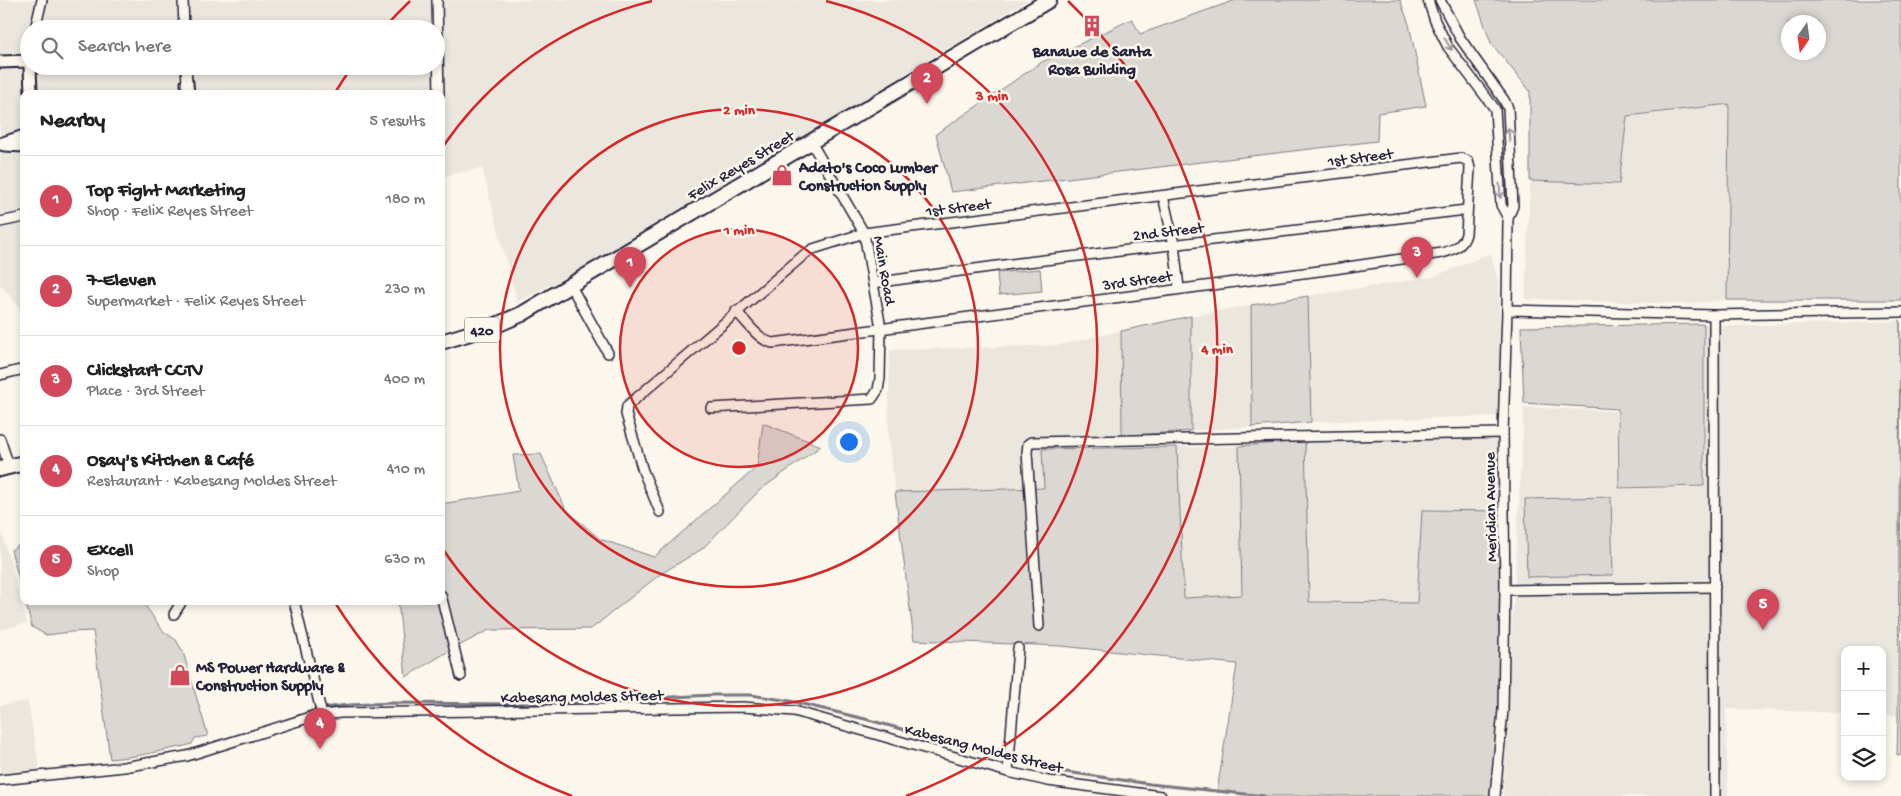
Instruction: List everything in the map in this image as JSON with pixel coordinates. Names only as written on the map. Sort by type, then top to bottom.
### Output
[{"type":"main road","name":"Felix Reyes Street","points":[[445,341],[494,326],[522,314],[1049,0]]},
{"type":"main road","points":[[5,468],[20,464]]},
{"type":"street","points":[[37,20],[42,0]]},
{"type":"street","points":[[183,0],[184,20]]},
{"type":"street","points":[[437,0],[437,20]]},
{"type":"street","name":"Meridian Avenue","points":[[1428,0],[1434,21],[1448,47],[1495,109],[1501,205],[1508,218]]},
{"type":"street","name":"Meridian Avenue","points":[[1440,0],[1460,38],[1508,108],[1513,206],[1508,218],[1503,433],[1505,590],[1503,710],[1495,796]]},
{"type":"street","points":[[0,62],[20,61]]},
{"type":"street","points":[[30,75],[31,90]]},
{"type":"street","points":[[186,75],[187,90]]},
{"type":"street","points":[[438,75],[438,90]]},
{"type":"street","points":[[0,145],[20,138]]},
{"type":"street","name":"Main Road","points":[[711,408],[872,399],[878,390],[881,328],[864,233],[811,142]]},
{"type":"street","points":[[0,145],[20,146]]},
{"type":"street","name":"1st Street","points":[[660,512],[643,471],[626,410],[628,406],[736,311],[813,249],[864,233],[1461,158]]},
{"type":"street","name":"3rd Street","points":[[736,311],[768,342],[1334,269],[1451,251],[1464,242],[1466,234],[1470,168],[1468,161],[1461,158]]},
{"type":"street","points":[[1164,196],[1174,244],[1179,288]]},
{"type":"street","name":"2nd Street","points":[[873,284],[1019,263],[1466,210]]},
{"type":"street","points":[[0,222],[20,218]]},
{"type":"street","points":[[571,286],[608,353]]},
{"type":"street","points":[[1507,310],[1714,315],[1901,312]]},
{"type":"street","points":[[1714,315],[1715,796]]},
{"type":"street","points":[[0,375],[20,370]]},
{"type":"street","points":[[1039,626],[1027,452],[1028,444],[1032,442],[1503,433]]},
{"type":"street","points":[[0,439],[5,468]]},
{"type":"street","points":[[1505,590],[1715,586]]},
{"type":"street","points":[[174,614],[180,605]]},
{"type":"street","points":[[295,605],[321,711]]},
{"type":"street","points":[[443,605],[461,676]]},
{"type":"street","points":[[1009,764],[1018,648]]},
{"type":"street","name":"Kabesang Moldes Street","points":[[0,780],[124,767],[187,756],[314,716],[321,711],[743,707],[794,711],[1009,764],[1048,780],[1161,796]]},
{"type":"shaded area","points":[[0,0],[1028,0],[648,228],[595,262],[517,302],[482,168],[445,176],[445,90],[20,90],[20,308],[0,284]]},
{"type":"shaded area","points":[[1236,0],[1400,0],[1409,24],[1426,106],[1378,113],[1377,141],[951,192],[936,134],[1042,62],[1132,19],[1140,34]]},
{"type":"shaded area","points":[[1476,0],[1901,0],[1901,300],[1727,300],[1729,104],[1627,116],[1619,184],[1530,181],[1530,91],[1491,43]]},
{"type":"shaded area","points":[[1729,104],[1727,300],[1684,304],[1525,299],[1530,181],[1619,184],[1627,116]]},
{"type":"shaded area","points":[[1491,253],[1499,286],[1501,416],[1311,422],[1308,296],[1432,277]]},
{"type":"shaded area","points":[[1040,269],[1042,291],[999,295],[997,273]]},
{"type":"shaded area","points":[[1308,296],[1311,422],[1252,427],[1251,305]]},
{"type":"shaded area","points":[[1251,305],[1252,427],[1191,431],[1191,316]]},
{"type":"shaded area","points":[[1191,316],[1191,431],[1122,436],[1121,331]]},
{"type":"shaded area","points":[[1900,320],[1901,754],[1897,755],[1898,717]]},
{"type":"shaded area","points":[[1900,321],[1897,716],[1886,715],[1886,646],[1841,646],[1841,713],[1726,709],[1728,796],[1503,796],[1524,407],[1617,411],[1618,489],[1705,487],[1704,324],[1729,326]]},
{"type":"shaded area","points":[[1704,324],[1704,486],[1619,488],[1618,409],[1524,403],[1521,327]]},
{"type":"shaded area","points":[[1121,331],[1122,448],[1042,449],[1045,488],[895,492],[888,438],[890,350],[1059,345]]},
{"type":"shaded area","points":[[763,423],[821,446],[760,490],[702,549],[659,575],[591,629],[489,630],[447,652],[406,677],[398,605],[445,605],[445,503],[519,491],[513,455],[541,454],[566,510],[600,539],[654,557],[757,467]]},
{"type":"shaded area","points":[[1502,435],[1501,511],[1422,510],[1417,603],[1309,602],[1305,441]]},
{"type":"shaded area","points":[[1305,441],[1309,602],[1417,603],[1422,510],[1501,511],[1504,710],[1489,796],[1264,796],[1217,792],[1237,664],[1061,646],[914,640],[895,492],[1044,488],[1042,449],[1177,447],[1184,598],[1242,595],[1239,446]]},
{"type":"shaded area","points":[[1239,446],[1242,595],[1184,599],[1177,447]]},
{"type":"shaded area","points":[[1611,497],[1613,575],[1527,577],[1525,499]]},
{"type":"shaded area","points":[[0,526],[20,598],[20,605],[22,605],[27,623],[0,630]]},
{"type":"shaded area","points":[[20,544],[20,583],[11,550]]},
{"type":"shaded area","points":[[26,605],[145,605],[163,631],[176,640],[183,652],[208,736],[195,738],[192,744],[185,746],[110,759],[93,631],[46,635],[32,627]]},
{"type":"shaded area","points":[[28,701],[40,772],[0,777],[0,705]]},
{"type":"waterway","points":[[281,722],[321,708],[350,705],[392,703],[532,704],[713,695],[751,695],[790,701],[865,719],[1052,770],[1150,784],[1264,796]]},
{"type":"waterway","points":[[215,742],[228,739]]},
{"type":"place","name":"Banawe de Santa Rosa Building","points":[[1092,26]]},
{"type":"place","name":"7-Eleven","points":[[927,104]]},
{"type":"place","name":"Adato's Coco Lumber Construction Supply","points":[[782,175]]},
{"type":"place","name":"Clickstart CCTV","points":[[1417,278]]},
{"type":"place","name":"Top Fight Marketing","points":[[630,288]]},
{"type":"place","name":"Excell","points":[[1763,630]]},
{"type":"place","name":"MS Power Hardware & Construction Supply","points":[[180,675]]},
{"type":"place","name":"Osay's Kitchen & Café","points":[[320,749]]}]
